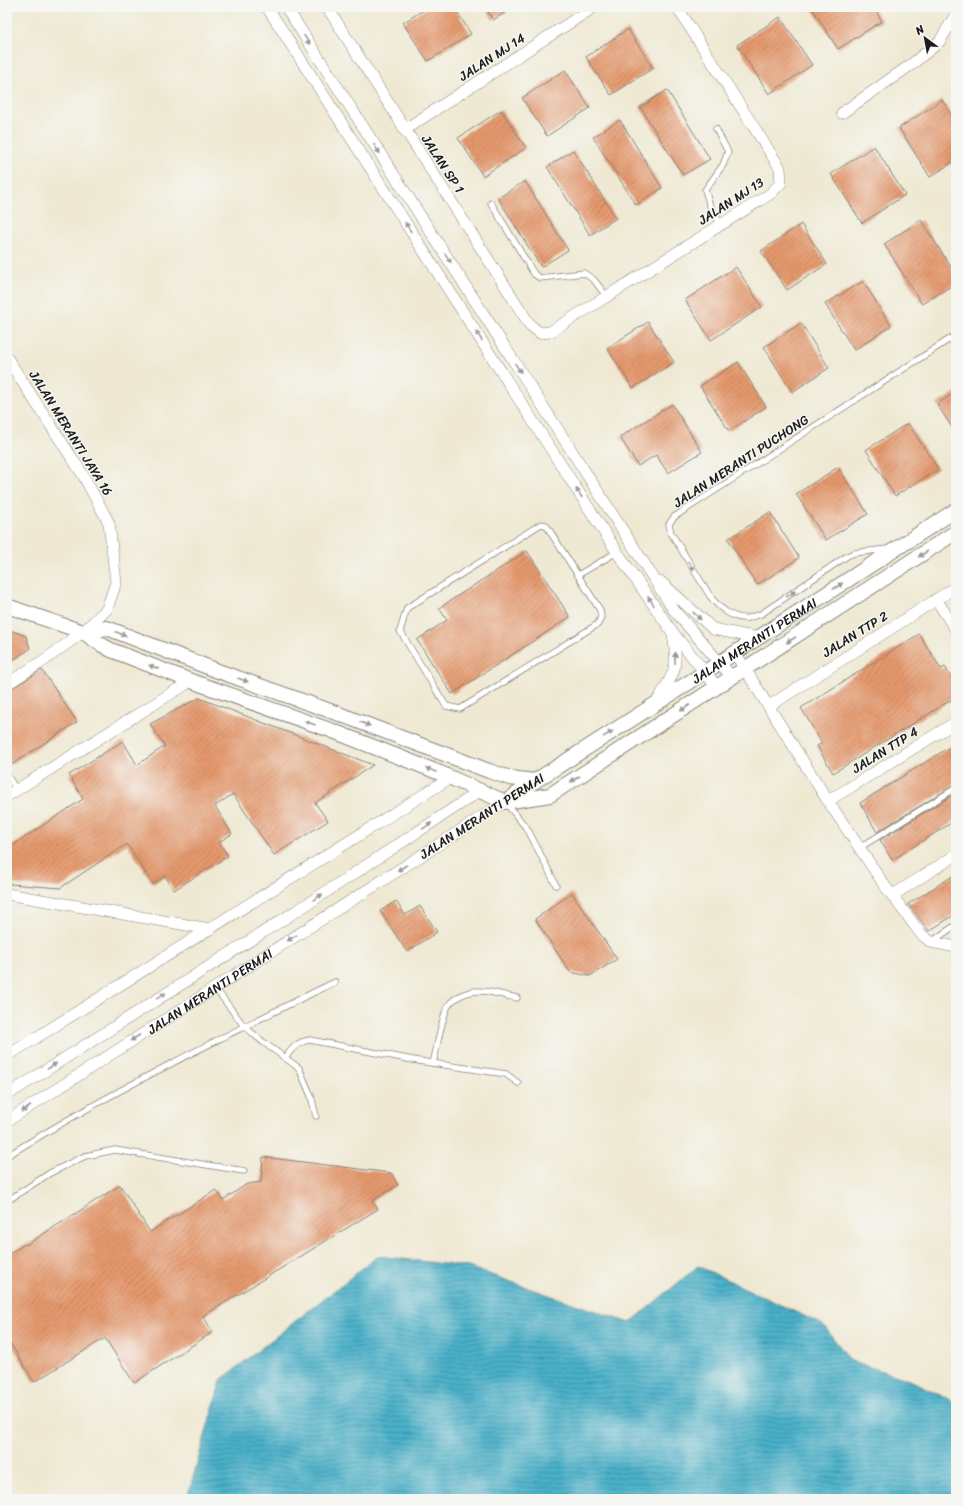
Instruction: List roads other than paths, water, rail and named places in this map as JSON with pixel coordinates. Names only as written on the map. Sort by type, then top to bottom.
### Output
[{"type":"street","points":[[267,7],[617,552],[673,634],[717,687]]},
{"type":"street","points":[[286,7],[674,610],[732,678]]},
{"type":"street","name":"JALAN SP 1","points":[[327,7],[404,130],[530,325],[540,333]]},
{"type":"street","name":"JALAN MJ 14","points":[[404,130],[594,7]]},
{"type":"street","name":"JALAN MJ 13","points":[[540,333],[550,332],[607,297],[770,194],[781,184],[780,168],[677,7]]},
{"type":"street","points":[[842,113],[912,64],[940,41],[956,14]]},
{"type":"street","name":"JALAN MERANTI JAYA 16","points":[[7,358],[83,475],[109,523],[116,582],[107,609],[83,632],[42,662],[7,684]]},
{"type":"street","name":"JALAN MERANTI PERMAI","points":[[7,1121],[505,802],[535,781],[956,510]]},
{"type":"street","points":[[7,606],[83,632],[111,650],[191,681],[333,731],[505,802],[550,795],[956,532]]},
{"type":"street","points":[[648,570],[708,626],[714,629],[758,638]]},
{"type":"street","name":"JALAN TTP 2","points":[[768,706],[956,587]]},
{"type":"street","points":[[936,599],[956,630]]},
{"type":"street","points":[[83,632],[107,628],[218,671],[339,714],[489,771],[510,778],[535,781]]},
{"type":"street","points":[[654,705],[672,678],[676,664],[673,634]]},
{"type":"street","points":[[735,653],[828,801],[893,896],[922,934],[931,942],[956,947]]},
{"type":"street","points":[[12,793],[191,681]]},
{"type":"street","name":"JALAN TTP 4","points":[[828,801],[956,722]]},
{"type":"street","points":[[7,1056],[450,778]]},
{"type":"street","name":"JALAN MERANTI PERMAI","points":[[7,1095],[309,903],[480,791]]},
{"type":"street","points":[[893,896],[956,855]]},
{"type":"street","points":[[7,894],[210,929]]},
{"type":"lane","points":[[716,129],[728,152],[723,165],[705,190],[710,206],[720,225]]},
{"type":"lane","points":[[491,203],[534,274],[540,278],[584,274],[594,280],[607,297]]},
{"type":"lane","name":"JALAN MERANTI PUCHONG","points":[[897,548],[854,553],[847,556],[761,614],[747,618],[734,616],[724,611],[717,605],[671,533],[669,524],[674,517],[956,335]]},
{"type":"lane","points":[[541,524],[546,525],[578,575],[600,610],[601,617],[598,624],[460,709],[446,706],[400,630],[407,608],[541,524]]},
{"type":"lane","points":[[578,575],[617,552]]},
{"type":"lane","points":[[7,775],[12,793]]},
{"type":"lane","points":[[859,848],[956,788]]},
{"type":"lane","points":[[505,802],[528,830],[556,884]]},
{"type":"lane","points":[[931,942],[956,926]]},
{"type":"lane","points":[[7,1156],[58,1124],[244,1026],[335,982]]},
{"type":"lane","points":[[215,988],[244,1026],[299,1068],[311,1096],[316,1116]]},
{"type":"lane","points":[[433,1063],[445,1014],[448,1006],[455,998],[468,992],[479,990],[517,998]]},
{"type":"lane","points":[[286,1057],[295,1045],[302,1041],[310,1040],[433,1063],[506,1074],[518,1083]]},
{"type":"lane","points":[[7,1201],[50,1173],[85,1156],[115,1150],[244,1171]]},
{"type":"water","points":[[378,1256],[468,1267],[630,1323],[698,1266],[823,1325],[851,1361],[910,1380],[956,1403],[956,1499],[187,1499],[221,1380]]}]
